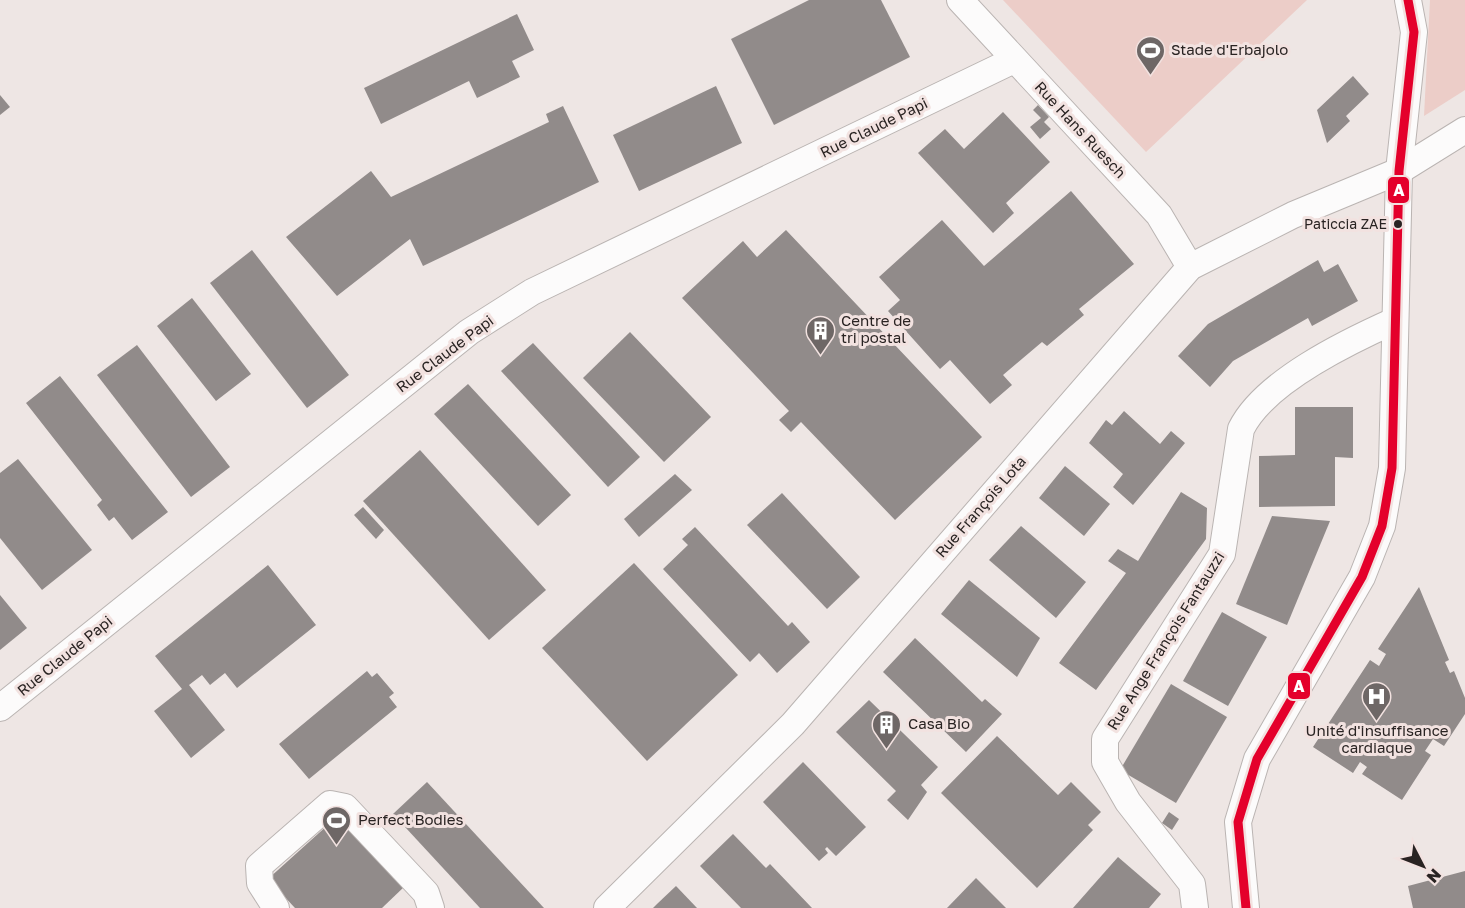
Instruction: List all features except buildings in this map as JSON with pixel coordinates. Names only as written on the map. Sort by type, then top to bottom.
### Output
[{"type":"street","name":"Rue Hans Ruesch","points":[[960,0],[1159,215],[1190,267]]},
{"type":"street","points":[[1246,908],[1238,822],[1257,759],[1362,577],[1382,526],[1392,468],[1399,171],[1414,32],[1408,0]]},
{"type":"street","name":"Rue Claude Papi","points":[[0,708],[460,339],[532,292],[1014,60]]},
{"type":"street","name":"Rue François Lota","points":[[607,908],[793,724],[1190,267],[1293,215],[1399,171],[1465,130]]},
{"type":"street","name":"Rue Ange François Fantauzzi","points":[[1195,908],[1192,884],[1128,802],[1105,762],[1105,739],[1222,554],[1236,475],[1241,429],[1250,411],[1312,363],[1394,321]]},
{"type":"street","points":[[276,908],[260,883],[259,866],[330,804],[345,807],[426,893],[431,908]]},
{"type":"shaded area","name":"Stade d'Erbajolo","points":[[1003,0],[1307,0],[1146,152]]},
{"type":"shaded area","points":[[1430,0],[1465,0],[1465,90],[1424,116]]},
{"type":"transit line","name":"A","points":[[1246,908],[1238,822],[1257,759],[1362,577],[1382,526],[1392,468],[1399,171],[1414,32],[1408,0]]},
{"type":"place","name":"Stade d'Erbajolo","points":[[1150,76]]},
{"type":"place","name":"Paticcia ZAE","points":[[1398,224]]},
{"type":"place","name":"Centre de tri postal","points":[[820,356]]},
{"type":"place","name":"Unité d'insuffisance cardiaque","points":[[1377,722]]},
{"type":"place","name":"Casa Bio","points":[[887,750]]},
{"type":"place","name":"Perfect Bodies","points":[[337,846]]}]
